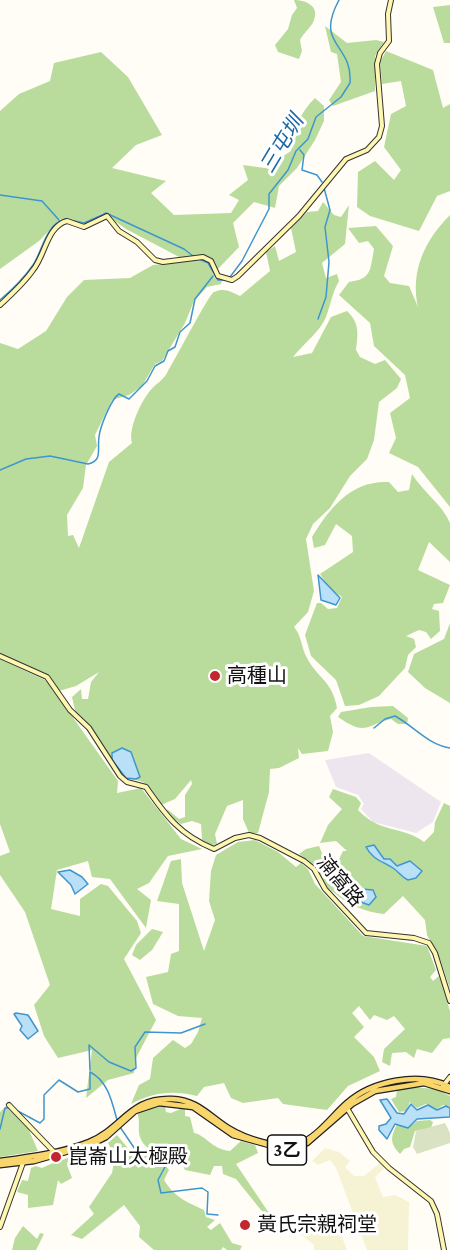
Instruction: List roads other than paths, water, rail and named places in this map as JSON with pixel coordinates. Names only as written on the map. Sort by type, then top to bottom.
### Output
[{"type":"main road","name":"3乙","points":[[0,1163],[55,1153],[88,1142],[119,1123],[133,1108],[149,1101],[181,1100],[200,1106],[240,1134],[286,1146],[301,1143],[360,1093],[380,1086],[417,1080],[450,1089]]},
{"type":"street","points":[[0,305],[33,272],[45,244],[60,224],[67,221],[84,226],[107,216],[119,231],[137,242],[155,261],[203,257],[212,261],[218,276],[232,280],[238,276],[299,216],[346,159],[367,150],[379,137],[382,126],[377,64],[380,53],[389,40],[388,14],[391,0]]},
{"type":"street","name":"湳窩路","points":[[0,656],[52,682],[70,710],[88,728],[123,780],[146,787],[160,808],[186,836],[214,849],[242,835],[260,838],[309,864],[325,889],[366,933],[414,938],[429,943],[435,953],[450,1001]]},
{"type":"street","points":[[443,1086],[450,1077]]},
{"type":"street","points":[[346,1106],[373,1152],[388,1168],[431,1201],[438,1214],[444,1250]]},
{"type":"street","points":[[11,1107],[27,1121],[36,1135],[55,1153]]},
{"type":"street","points":[[0,1227],[24,1160]]},
{"type":"water","points":[[318,575],[340,598],[336,605],[321,600]]},
{"type":"water","points":[[122,748],[131,752],[140,777],[126,778],[112,760],[112,753]]},
{"type":"water","points":[[374,845],[384,859],[390,859],[397,866],[410,861],[422,871],[416,878],[406,879],[372,855],[366,847]]},
{"type":"water","points":[[70,870],[82,877],[88,884],[75,894],[71,885],[58,872]]},
{"type":"water","points":[[338,887],[373,890],[376,897],[369,905],[342,895]]},
{"type":"water","points":[[14,1014],[28,1015],[38,1031],[28,1039],[20,1030],[22,1026]]},
{"type":"water","points":[[387,1099],[397,1113],[404,1114],[411,1104],[417,1110],[428,1105],[437,1110],[446,1106],[450,1108],[450,1117],[417,1119],[408,1128],[395,1124],[387,1139],[379,1130],[379,1126],[386,1124],[391,1118],[380,1100]]},
{"type":"waterway","name":"三屯圳","points":[[230,277],[242,261],[269,209],[269,194],[288,170],[296,151],[308,139],[316,117],[341,97],[350,83],[346,60],[332,36],[332,15],[339,0]]},
{"type":"waterway","points":[[300,150],[304,155],[302,170],[317,175],[322,182]]},
{"type":"waterway","points":[[318,319],[326,297],[329,262],[325,227],[330,210],[324,188]]},
{"type":"waterway","points":[[0,195],[42,201],[59,220]]},
{"type":"waterway","name":"三屯圳","points":[[0,300],[26,275],[49,232],[58,222],[65,219],[84,223],[106,213],[184,249],[193,256]]},
{"type":"waterway","name":"三屯圳","points":[[199,259],[208,263],[218,280],[226,280]]},
{"type":"waterway","points":[[0,470],[26,459],[50,456],[88,464],[96,460],[101,427],[113,401],[119,394],[129,399],[147,381],[155,366],[164,361],[168,351],[175,347],[180,332],[190,323],[195,299],[213,276]]},
{"type":"waterway","points":[[374,728],[385,719],[395,716],[428,739],[450,748]]},
{"type":"waterway","points":[[90,1070],[89,1045],[109,1062],[131,1071],[136,1068],[135,1047],[145,1032],[181,1033],[205,1024]]},
{"type":"waterway","points":[[14,1109],[40,1123],[44,1119],[44,1095],[59,1080],[78,1092],[90,1089],[90,1072],[105,1086],[117,1120]]},
{"type":"waterway","points":[[0,1129],[5,1108],[9,1108]]},
{"type":"waterway","points":[[120,1127],[137,1152],[161,1155],[166,1165],[158,1180],[161,1193],[202,1188],[208,1192],[207,1214],[218,1215]]},
{"type":"place","name":"高種山","points":[[215,676]]},
{"type":"place","name":"崑崙山太極殿","points":[[56,1157]]},
{"type":"place","name":"黃氏宗親祠堂","points":[[245,1225]]}]
